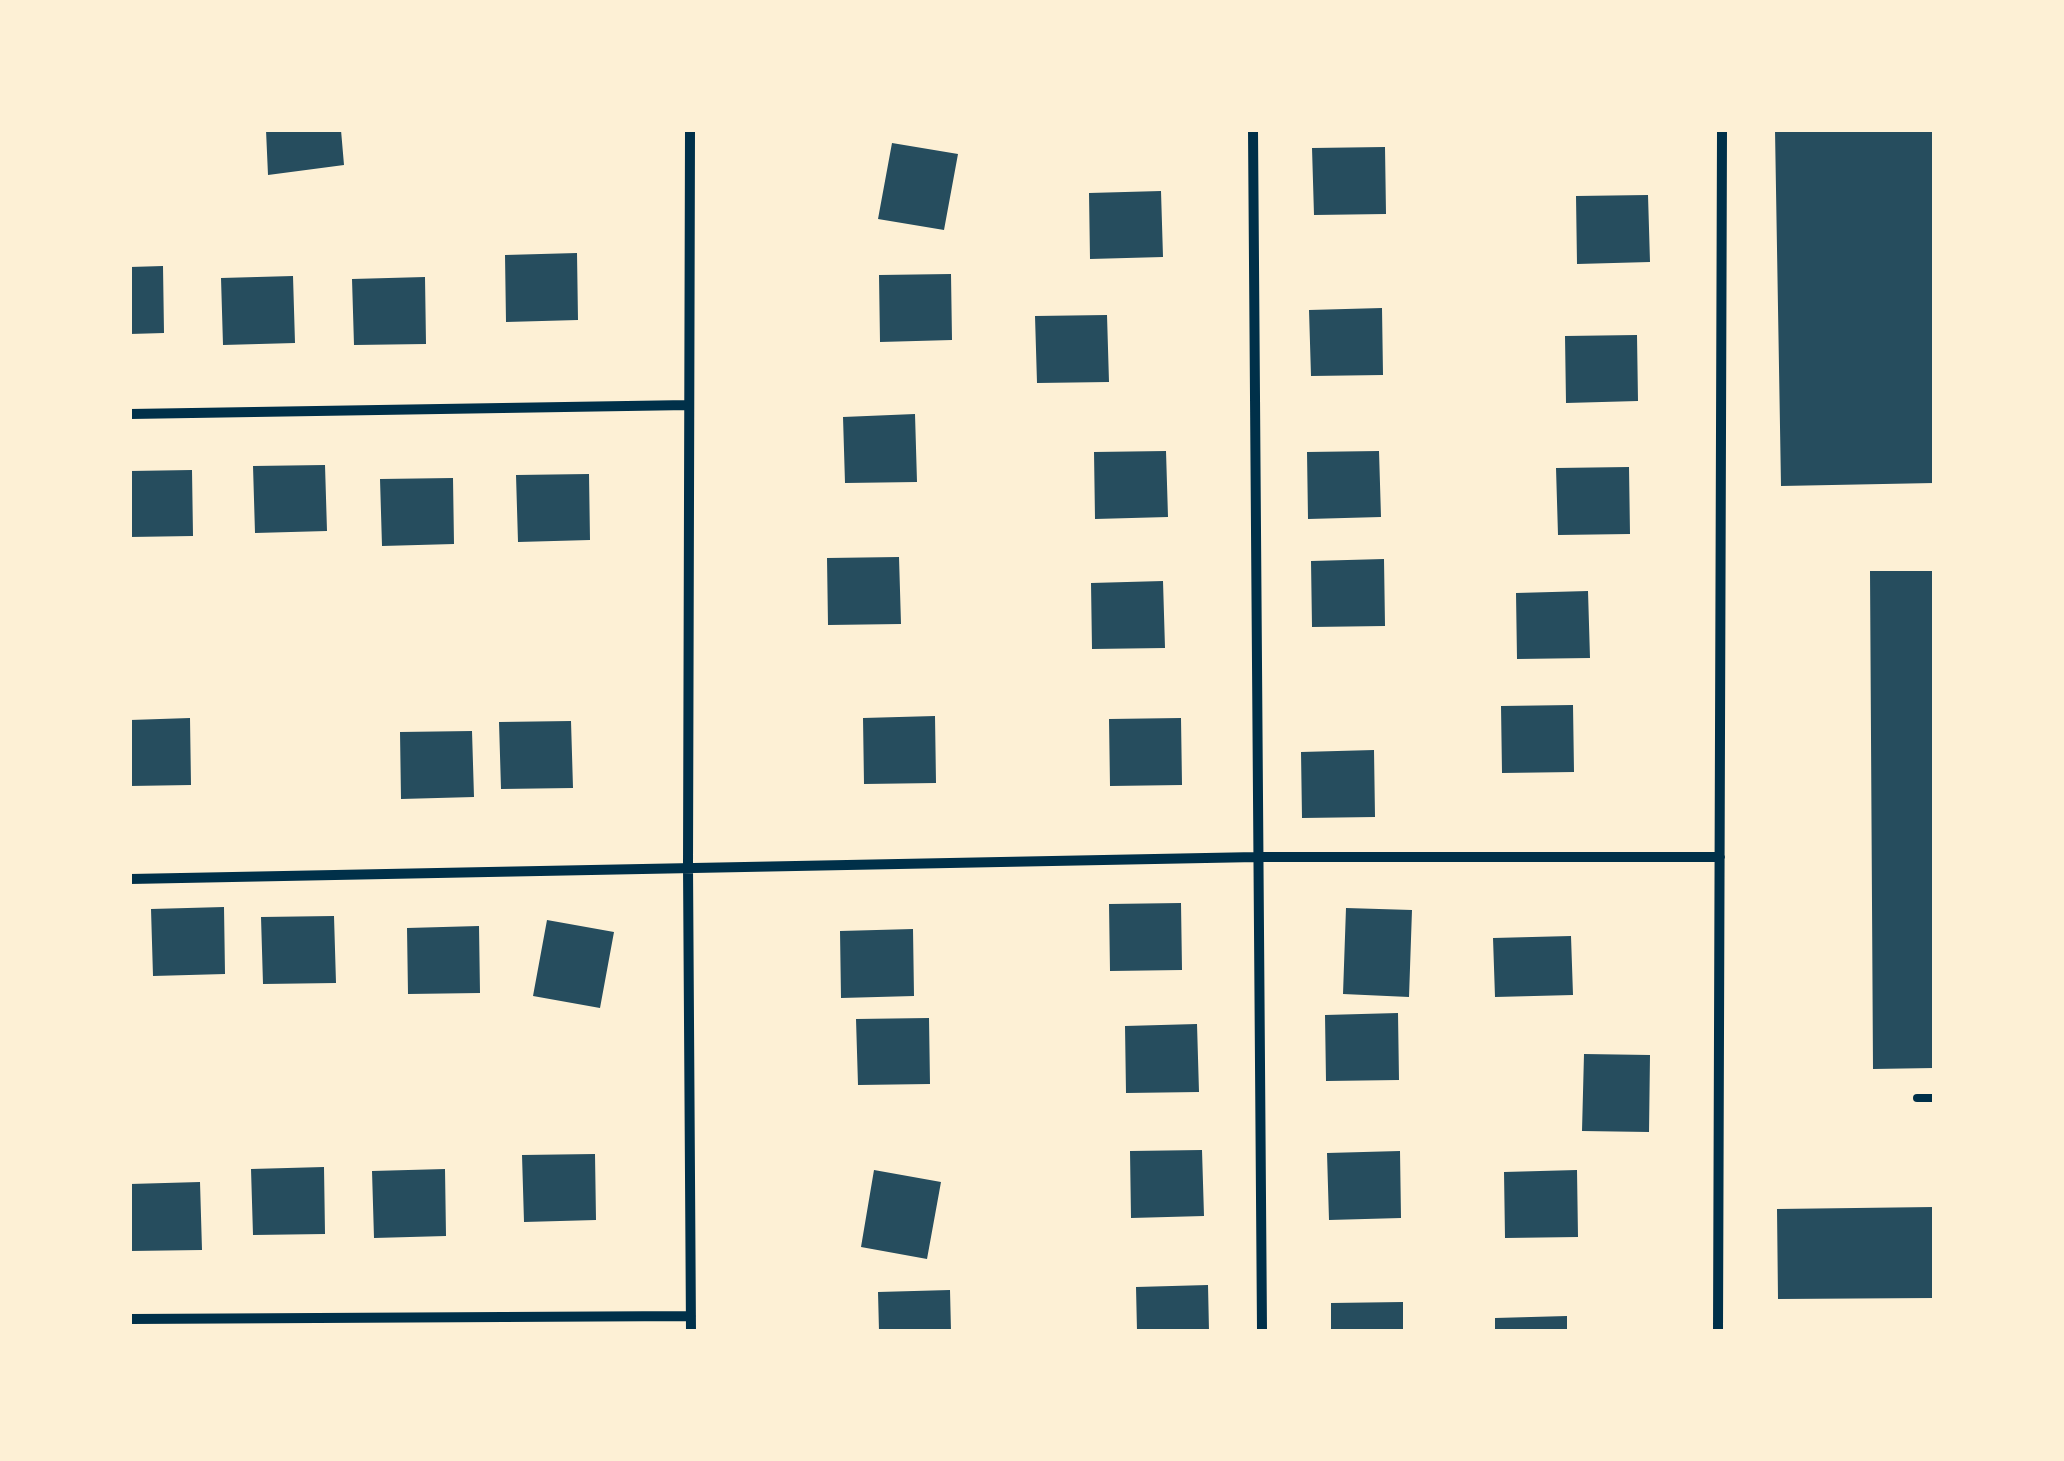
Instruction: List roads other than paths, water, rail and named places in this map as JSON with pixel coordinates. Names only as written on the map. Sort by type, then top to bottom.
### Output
[{"type":"street","points":[[690,130],[688,866],[692,1331]]},
{"type":"street","points":[[1253,130],[1262,1331]]},
{"type":"street","points":[[1718,1331],[1722,130]]},
{"type":"street","points":[[130,414],[690,404]]},
{"type":"street","points":[[130,880],[1256,857],[1720,857]]},
{"type":"street","points":[[130,1319],[691,1316]]},
{"type":"lane","points":[[1917,1098],[1934,1098]]}]
